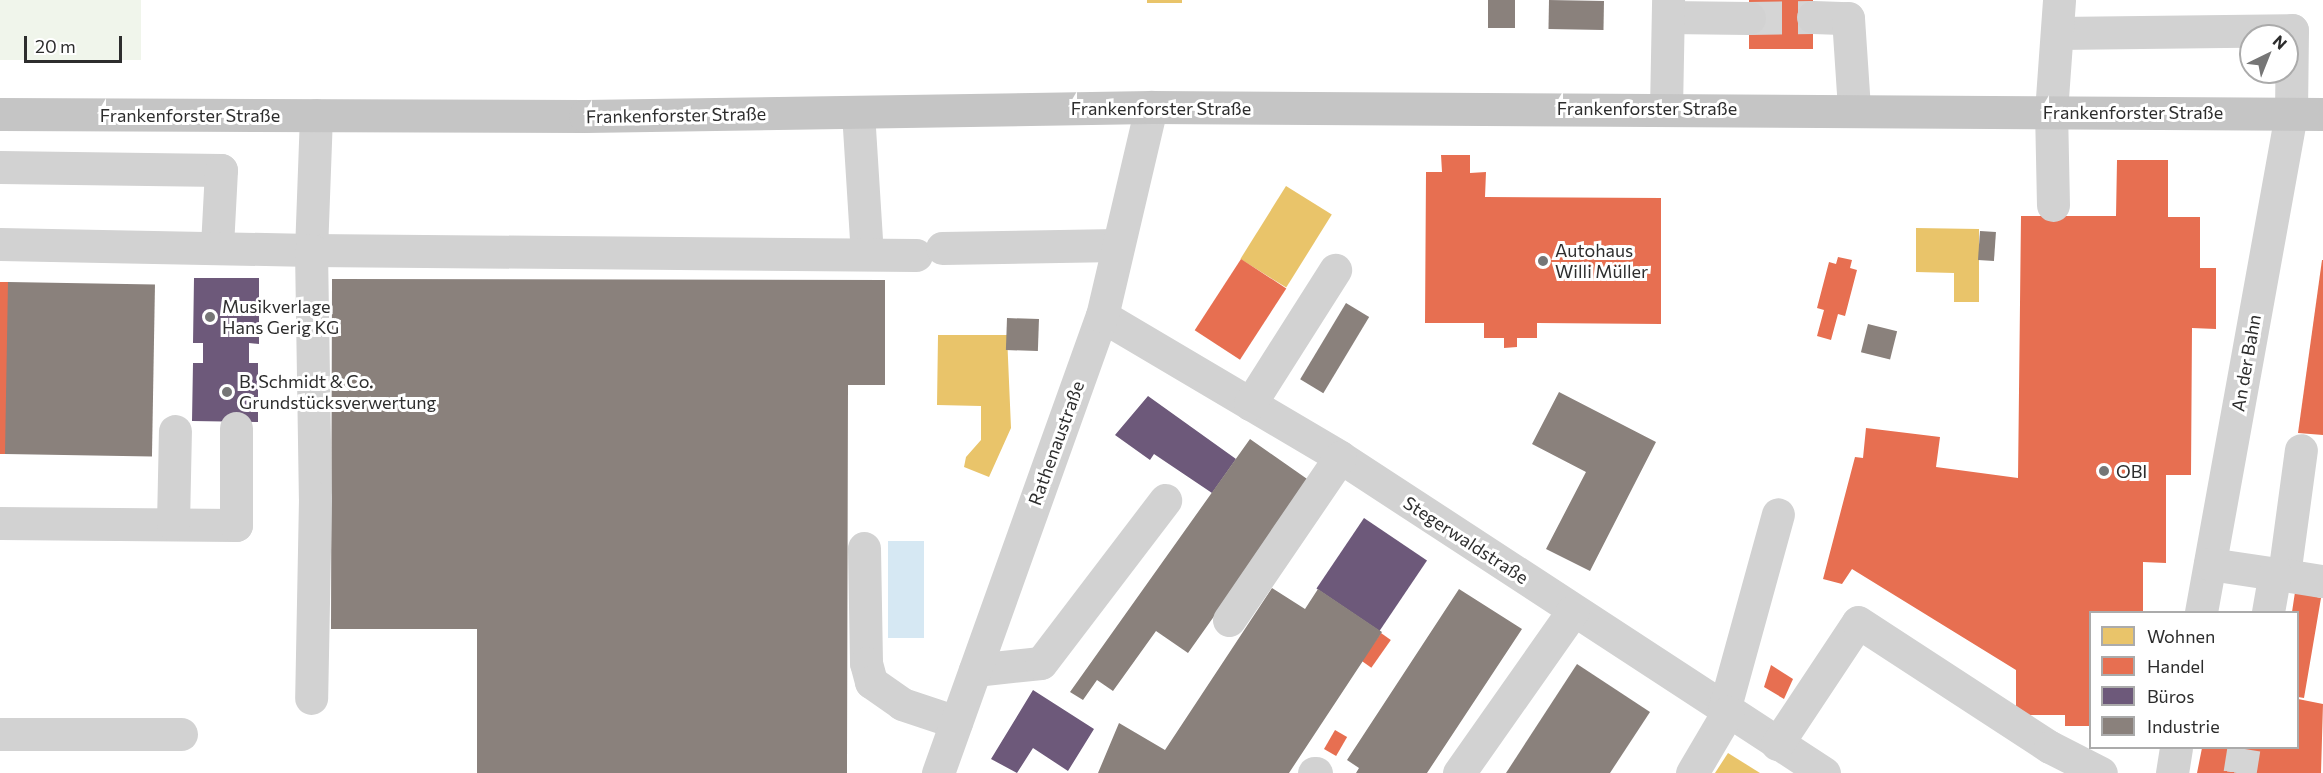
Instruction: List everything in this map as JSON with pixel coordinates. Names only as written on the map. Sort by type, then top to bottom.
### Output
[{"type":"main road","name":"Frankenforster Straße","points":[[0,114],[858,112],[1151,107],[1854,109],[2323,114]]},
{"type":"street","points":[[2053,205],[2051,112],[2059,0]]},
{"type":"street","points":[[1666,109],[1668,8],[1749,18]]},
{"type":"street","points":[[1813,17],[1848,18],[1854,109]]},
{"type":"street","name":"An der Bahn","points":[[2057,33],[2292,30],[2291,114],[2201,611]]},
{"type":"street","name":"Rathenaustraße","points":[[938,773],[1102,316],[1151,107]]},
{"type":"street","points":[[858,112],[867,254]]},
{"type":"street","points":[[311,698],[315,498],[311,250],[316,115]]},
{"type":"street","points":[[0,167],[221,170],[218,246]]},
{"type":"street","points":[[0,244],[218,246],[311,250],[867,254],[1118,245]]},
{"type":"street","points":[[1250,404],[1335,270]]},
{"type":"street","name":"Stegerwaldstraße","points":[[1102,316],[1340,457],[1824,773]]},
{"type":"street","points":[[0,523],[236,525],[236,428]]},
{"type":"street","points":[[173,524],[175,431]]},
{"type":"street","points":[[2268,611],[2280,574],[2301,450]]},
{"type":"street","points":[[1229,620],[1340,457]]},
{"type":"street","points":[[975,670],[1041,663],[1165,500]]},
{"type":"street","points":[[1692,773],[1726,711],[1778,514]]},
{"type":"street","points":[[864,548],[866,663],[871,682],[902,704],[956,722]]},
{"type":"street","points":[[2210,564],[2323,582]]},
{"type":"street","points":[[1460,773],[1573,611]]},
{"type":"street","points":[[1777,744],[1858,622],[2050,747],[2102,773]]},
{"type":"street","points":[[0,734],[181,734]]},
{"type":"street","points":[[2172,773],[2176,749]]},
{"type":"shaded area","points":[[0,0],[141,0],[141,60],[0,60]]},
{"type":"water","points":[[888,541],[924,541],[924,638],[888,638]]},
{"type":"building: Wohnen","points":[[1147,0],[1182,0],[1182,3],[1147,3]]},
{"type":"building: Wohnen","points":[[1286,186],[1332,215],[1286,288],[1240,259]]},
{"type":"building: Wohnen","points":[[1916,228],[1979,229],[1979,302],[1954,302],[1954,273],[1916,272]]},
{"type":"building: Wohnen","points":[[938,335],[1007,335],[1011,428],[989,477],[964,467],[966,457],[981,440],[981,406],[937,405]]},
{"type":"building: Wohnen","points":[[1728,753],[1760,773],[1715,773]]},
{"type":"building: Handel","points":[[1749,0],[1813,0],[1813,49],[1749,49]]},
{"type":"building: Handel","name":"Autohaus Willi Müller","points":[[1441,155],[1470,155],[1470,173],[1486,172],[1485,197],[1661,198],[1661,324],[1537,323],[1537,338],[1517,338],[1517,347],[1504,348],[1504,338],[1484,338],[1484,323],[1425,323],[1426,172],[1442,172]]},
{"type":"building: Handel","name":"OBI","points":[[2117,160],[2168,160],[2168,217],[2200,217],[2200,268],[2216,268],[2216,329],[2192,328],[2191,475],[2166,475],[2166,563],[2143,562],[2143,611],[2089,611],[2089,726],[2065,726],[2065,715],[2016,715],[2016,670],[1852,569],[1842,584],[1823,579],[1855,457],[1863,458],[1866,428],[1940,437],[1936,467],[2018,478],[2021,216],[2116,216]]},
{"type":"building: Handel","points":[[1838,257],[1852,260],[1850,268],[1857,270],[1845,316],[1838,314],[1831,340],[1817,336],[1824,310],[1817,308],[1829,262],[1836,264]]},
{"type":"building: Handel","points":[[1241,259],[1286,288],[1240,360],[1195,330]]},
{"type":"building: Handel","points":[[2323,260],[2323,435],[2298,433]]},
{"type":"building: Handel","points":[[0,282],[8,282],[8,454],[0,454]]},
{"type":"building: Handel","points":[[2295,592],[2321,598],[2304,698],[2299,697],[2299,611],[2292,611]]},
{"type":"building: Handel","points":[[1381,633],[1391,640],[1371,668],[1361,661]]},
{"type":"building: Handel","points":[[1771,665],[1793,679],[1784,699],[1764,687]]},
{"type":"building: Handel","points":[[2299,699],[2323,704],[2321,773],[2197,773],[2202,749],[2299,749]]},
{"type":"building: Handel","points":[[1335,730],[1347,737],[1336,756],[1324,749]]},
{"type":"building: Büros","points":[[194,278],[259,278],[259,344],[249,343],[249,363],[258,363],[258,422],[192,421],[193,363],[203,363],[203,343],[193,343]]},
{"type":"building: Büros","points":[[1148,396],[1236,459],[1212,493],[1154,454],[1150,460],[1115,435]]},
{"type":"building: Büros","points":[[1364,518],[1427,560],[1379,631],[1316,588]]},
{"type":"building: Büros","points":[[1033,690],[1094,729],[1068,771],[1033,748],[1017,773],[991,759]]},
{"type":"building: Industrie","points":[[1488,0],[1515,0],[1515,28],[1488,28]]},
{"type":"building: Industrie","points":[[1549,0],[1604,1],[1603,30],[1548,29]]},
{"type":"building: Industrie","points":[[1980,231],[1996,232],[1994,261],[1978,260]]},
{"type":"building: Industrie","points":[[332,279],[885,280],[885,385],[848,385],[847,773],[477,773],[477,629],[331,629]]},
{"type":"building: Industrie","points":[[8,282],[155,285],[152,457],[5,454]]},
{"type":"building: Industrie","points":[[1346,303],[1369,317],[1323,393],[1300,379]]},
{"type":"building: Industrie","points":[[1007,318],[1039,319],[1038,351],[1006,350]]},
{"type":"building: Industrie","points":[[1868,324],[1897,331],[1890,359],[1861,352]]},
{"type":"building: Industrie","points":[[1559,392],[1656,442],[1590,571],[1546,549],[1586,472],[1532,444]]},
{"type":"building: Industrie","points":[[1250,439],[1310,481],[1188,653],[1156,631],[1113,691],[1097,680],[1083,700],[1070,692]]},
{"type":"building: Industrie","points":[[1272,588],[1305,609],[1318,589],[1382,632],[1289,773],[1098,773],[1119,723],[1165,750]]},
{"type":"building: Industrie","points":[[1459,589],[1522,629],[1427,773],[1356,773],[1359,768],[1347,760]]},
{"type":"building: Industrie","points":[[1577,664],[1650,712],[1610,773],[1506,773]]},
{"type":"tunnel","points":[[1749,18],[1813,17]]},
{"type":"tunnel","points":[[2240,773],[2244,749]]},
{"type":"place","name":"Autohaus Willi Müller","points":[[1543,261]]},
{"type":"place","name":"Musikverlage Hans Gerig KG","points":[[210,317]]},
{"type":"place","name":"B. Schmidt & Co. Grundstücksverwertung","points":[[227,392]]},
{"type":"place","name":"OBI","points":[[2104,471]]}]
